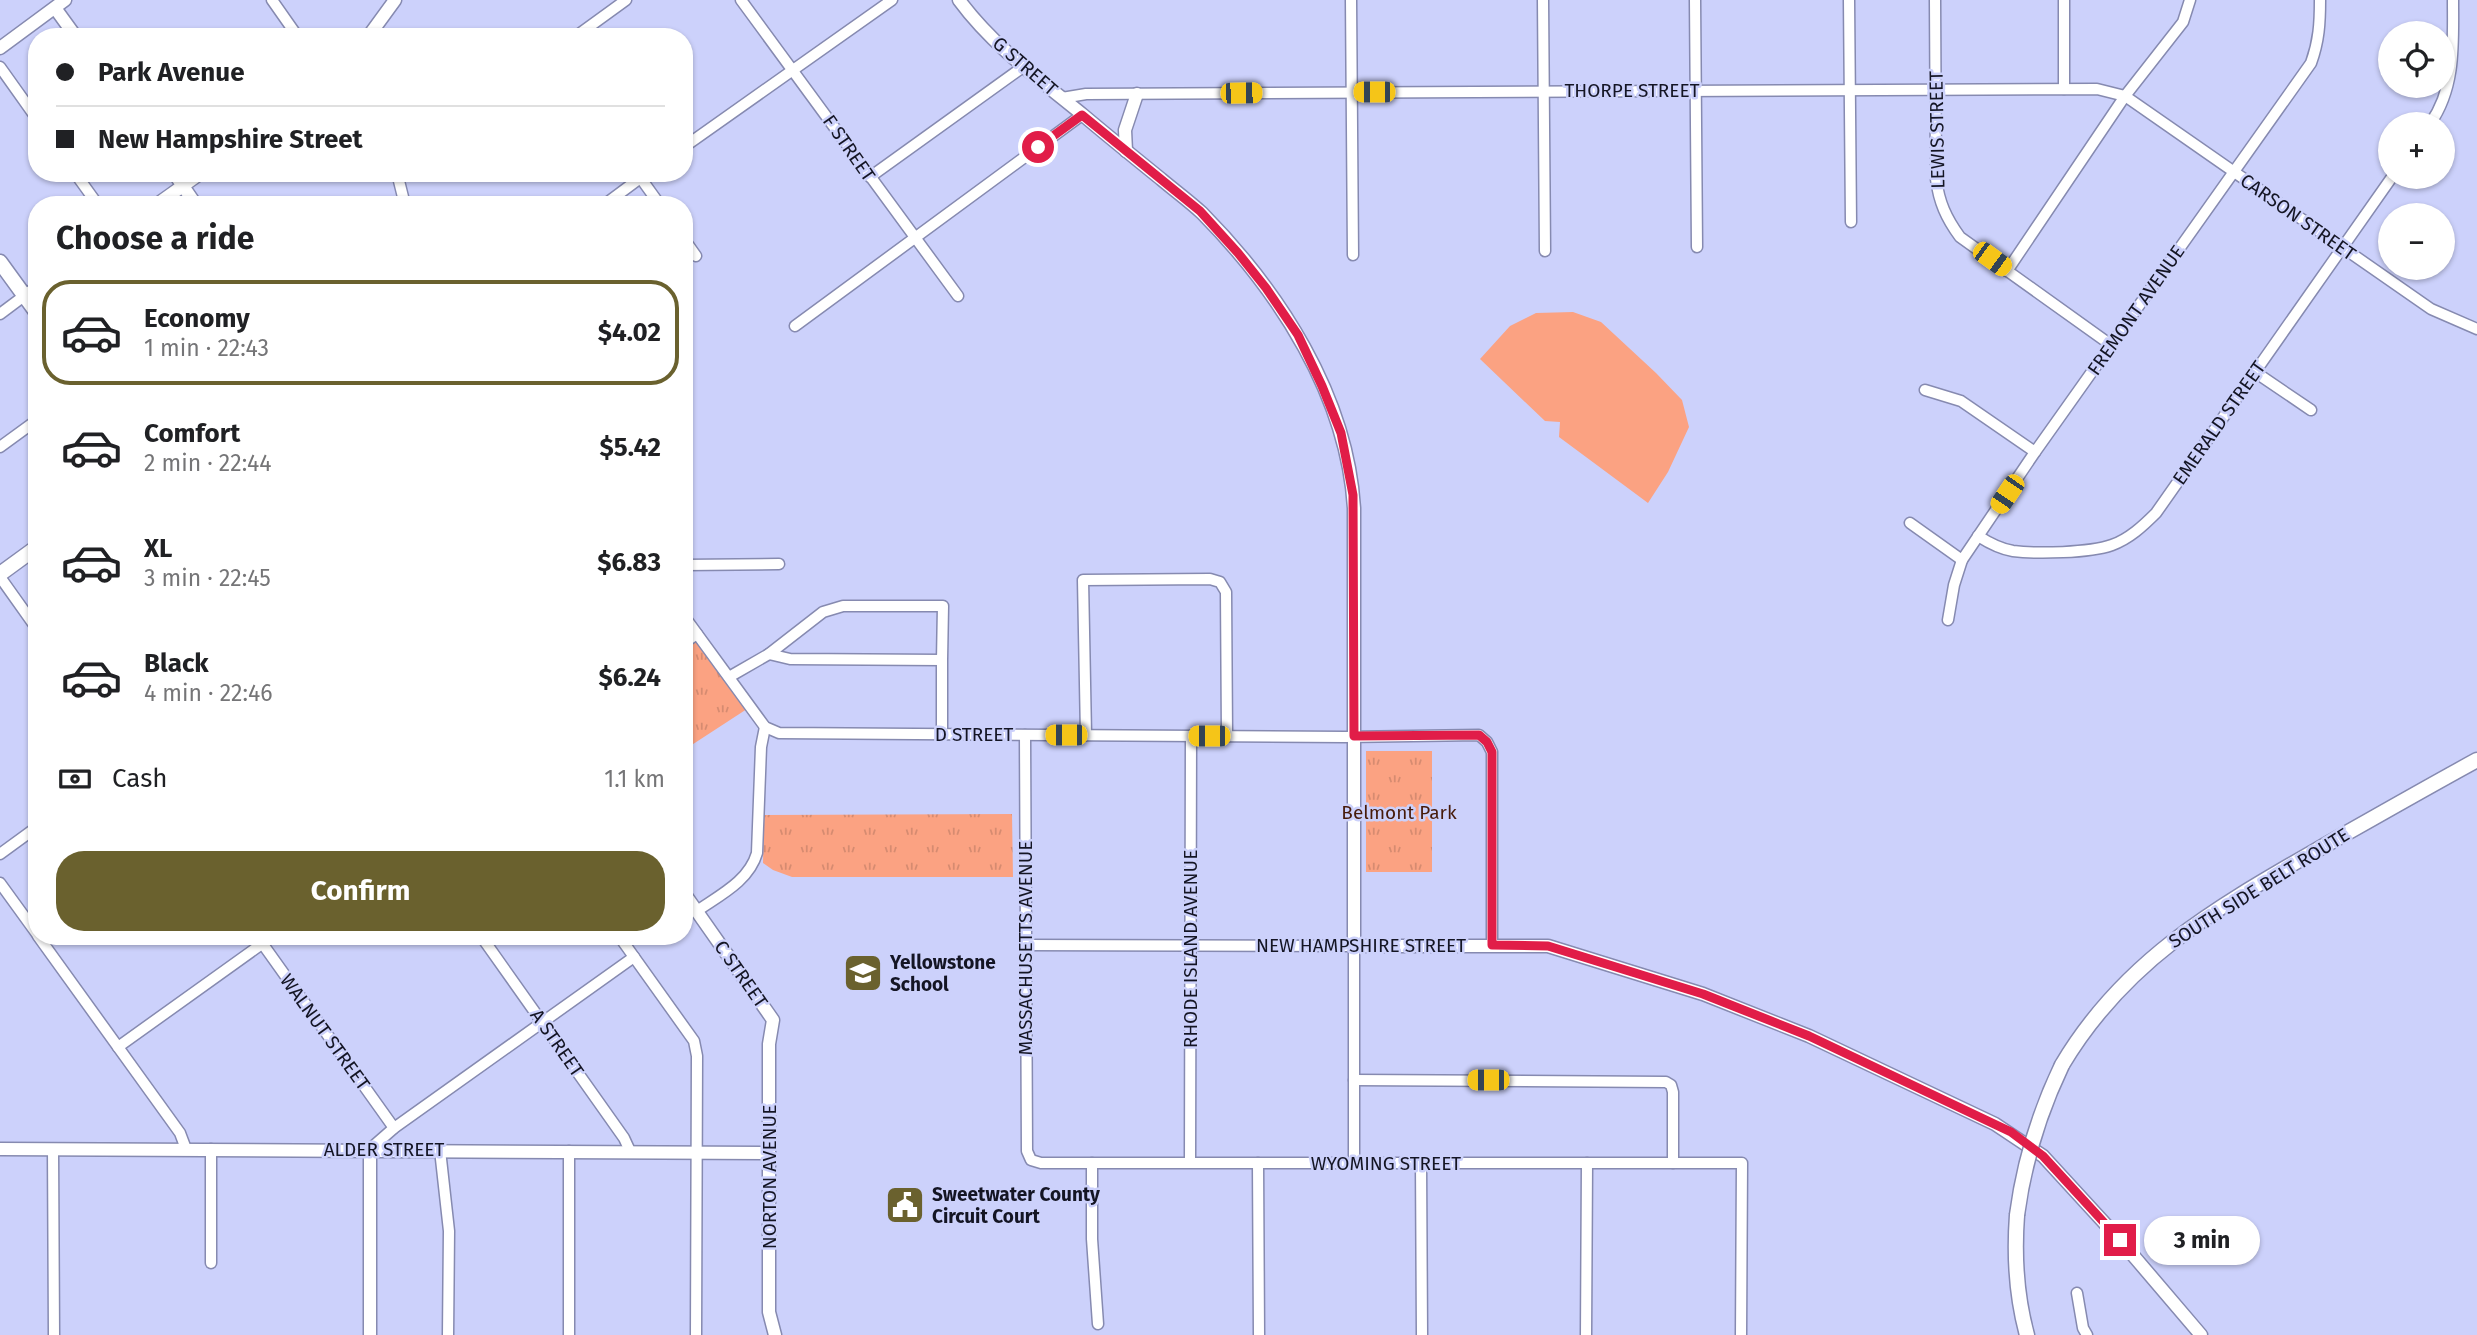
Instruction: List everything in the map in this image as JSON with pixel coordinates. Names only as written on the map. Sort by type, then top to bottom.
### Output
[{"type":"main road","points":[[0,262],[28,289]]},
{"type":"main road","points":[[0,576],[28,554]]},
{"type":"main road","name":"SOUTH SIDE BELT ROUTE","points":[[2027,1335],[2017,1280],[2017,1215],[2021,1184],[2048,1093],[2079,1037],[2122,986],[2172,940],[2283,870],[2477,760]]},
{"type":"street","points":[[272,0],[292,28]]},
{"type":"street","points":[[375,28],[395,0]]},
{"type":"street","points":[[587,28],[626,0]]},
{"type":"street","name":"F STREET","points":[[741,0],[958,296]]},
{"type":"street","points":[[693,141],[892,0]]},
{"type":"street","name":"G STREET","points":[[959,0],[991,37],[1023,67],[1200,211],[1238,253],[1273,298],[1298,335],[1322,386],[1341,433],[1353,495],[1354,946]]},
{"type":"street","points":[[1351,0],[1353,255]]},
{"type":"street","points":[[1543,0],[1545,251]]},
{"type":"street","points":[[1695,0],[1697,247]]},
{"type":"street","points":[[1849,0],[1851,222]]},
{"type":"street","name":"LEWIS STREET","points":[[1936,0],[1936,179],[1939,200],[1947,219],[1960,237],[2111,345]]},
{"type":"street","points":[[2064,0],[2064,89]]},
{"type":"street","points":[[2007,271],[2125,96],[2183,22],[2190,0]]},
{"type":"street","name":"FREMONT AVENUE","points":[[1948,620],[1954,585],[1962,560],[2035,452],[2311,62],[2320,29],[2320,0]]},
{"type":"street","points":[[2435,112],[2446,89],[2453,61],[2453,0]]},
{"type":"street","points":[[0,48],[56,3],[71,28]]},
{"type":"street","points":[[0,67],[28,106]]},
{"type":"street","points":[[870,177],[1023,67]]},
{"type":"street","name":"THORPE STREET","points":[[1062,98],[1086,94],[1696,89],[2097,89],[2125,96]]},
{"type":"street","points":[[1126,151],[1125,130],[1137,94]]},
{"type":"street","name":"CARSON STREET","points":[[2125,96],[2431,309],[2476,327]]},
{"type":"street","points":[[795,326],[1082,115]]},
{"type":"street","points":[[180,182],[190,196]]},
{"type":"street","points":[[169,196],[189,182]]},
{"type":"street","points":[[615,196],[633,182]]},
{"type":"street","name":"EMERALD STREET","points":[[1979,536],[1993,545],[2013,551],[2081,551],[2111,545],[2135,533],[2156,513],[2384,189]]},
{"type":"street","points":[[693,252],[696,256]]},
{"type":"street","points":[[0,314],[28,294]]},
{"type":"street","points":[[2255,372],[2311,410]]},
{"type":"street","points":[[1925,390],[1961,401],[2035,452]]},
{"type":"street","points":[[0,446],[28,426]]},
{"type":"street","points":[[1910,523],[1962,560]]},
{"type":"street","points":[[693,565],[779,565]]},
{"type":"street","points":[[0,576],[28,616]]},
{"type":"street","points":[[1086,735],[1083,580],[1210,579],[1220,582],[1227,592],[1227,736]]},
{"type":"street","points":[[729,677],[769,654],[823,612],[843,606],[943,606],[942,734]]},
{"type":"street","points":[[693,628],[765,727],[761,747],[757,853],[753,866],[747,875],[697,911]]},
{"type":"street","points":[[693,637],[697,634]]},
{"type":"street","points":[[769,654],[790,659],[942,660]]},
{"type":"street","name":"D STREET","points":[[765,727],[779,733],[1479,735],[1487,742],[1492,752],[1492,945]]},
{"type":"street","name":"MASSACHUSETTS AVENUE","points":[[1025,735],[1027,1151],[1031,1160]]},
{"type":"street","name":"RHODE ISLAND AVENUE","points":[[1190,1162],[1191,736]]},
{"type":"street","points":[[0,853],[28,833]]},
{"type":"street","points":[[0,883],[28,921]]},
{"type":"street","name":"C STREET","points":[[693,905],[773,1020]]},
{"type":"street","points":[[45,945],[180,1133],[186,1149]]},
{"type":"street","points":[[118,1047],[252,945]]},
{"type":"street","name":"WALNUT STREET","points":[[263,945],[394,1128]]},
{"type":"street","name":"A STREET","points":[[488,945],[631,1151]]},
{"type":"street","points":[[625,945],[694,1041],[697,1056],[696,1335]]},
{"type":"street","name":"NEW HAMPSHIRE STREET","points":[[1025,945],[1548,946],[1703,994],[1809,1036],[2003,1128],[2043,1156],[2201,1335]]},
{"type":"street","points":[[1354,946],[1354,1163]]},
{"type":"street","points":[[370,1335],[370,1149],[394,1128],[634,957]]},
{"type":"street","name":"NORTON AVENUE","points":[[773,1020],[769,1044],[769,1312],[775,1335]]},
{"type":"street","points":[[1354,1080],[1666,1082],[1671,1085],[1673,1092],[1673,1163]]},
{"type":"street","name":"ALDER STREET","points":[[0,1149],[769,1153]]},
{"type":"street","points":[[53,1149],[54,1335]]},
{"type":"street","points":[[211,1149],[211,1263]]},
{"type":"street","points":[[440,1150],[449,1231],[448,1335]]},
{"type":"street","points":[[569,1151],[569,1335]]},
{"type":"street","name":"WYOMING STREET","points":[[1031,1160],[1041,1163],[1742,1163],[1741,1335]]},
{"type":"street","points":[[1092,1163],[1092,1239],[1098,1324]]},
{"type":"street","points":[[1258,1163],[1259,1335]]},
{"type":"street","points":[[1421,1163],[1422,1335]]},
{"type":"street","points":[[1586,1335],[1587,1163]]},
{"type":"street","points":[[2077,1293],[2083,1328],[2087,1335]]},
{"type":"green space","points":[[1573,312],[1601,322],[1682,400],[1689,427],[1668,472],[1648,503],[1559,437],[1560,422],[1545,421],[1480,359],[1510,326],[1536,313]]},
{"type":"green space","points":[[697,634],[750,707],[693,744],[693,637]]},
{"type":"green space","name":"Belmont Park","points":[[1366,751],[1432,751],[1432,872],[1366,872]]},
{"type":"green space","points":[[1012,814],[1013,877],[792,877],[763,863],[764,815]]},
{"type":"place","name":"Yellowstone School","points":[[863,973]]},
{"type":"place","name":"Sweetwater County Circuit Court","points":[[905,1205]]},
{"type":"route","points":[[1038,147],[1082,115],[1200,211],[1266,288],[1298,335],[1341,433],[1353,495],[1354,736],[1479,735],[1487,742],[1492,752],[1492,945],[1548,946],[1703,994],[1809,1036],[2011,1132],[2043,1156],[2120,1240]]}]
